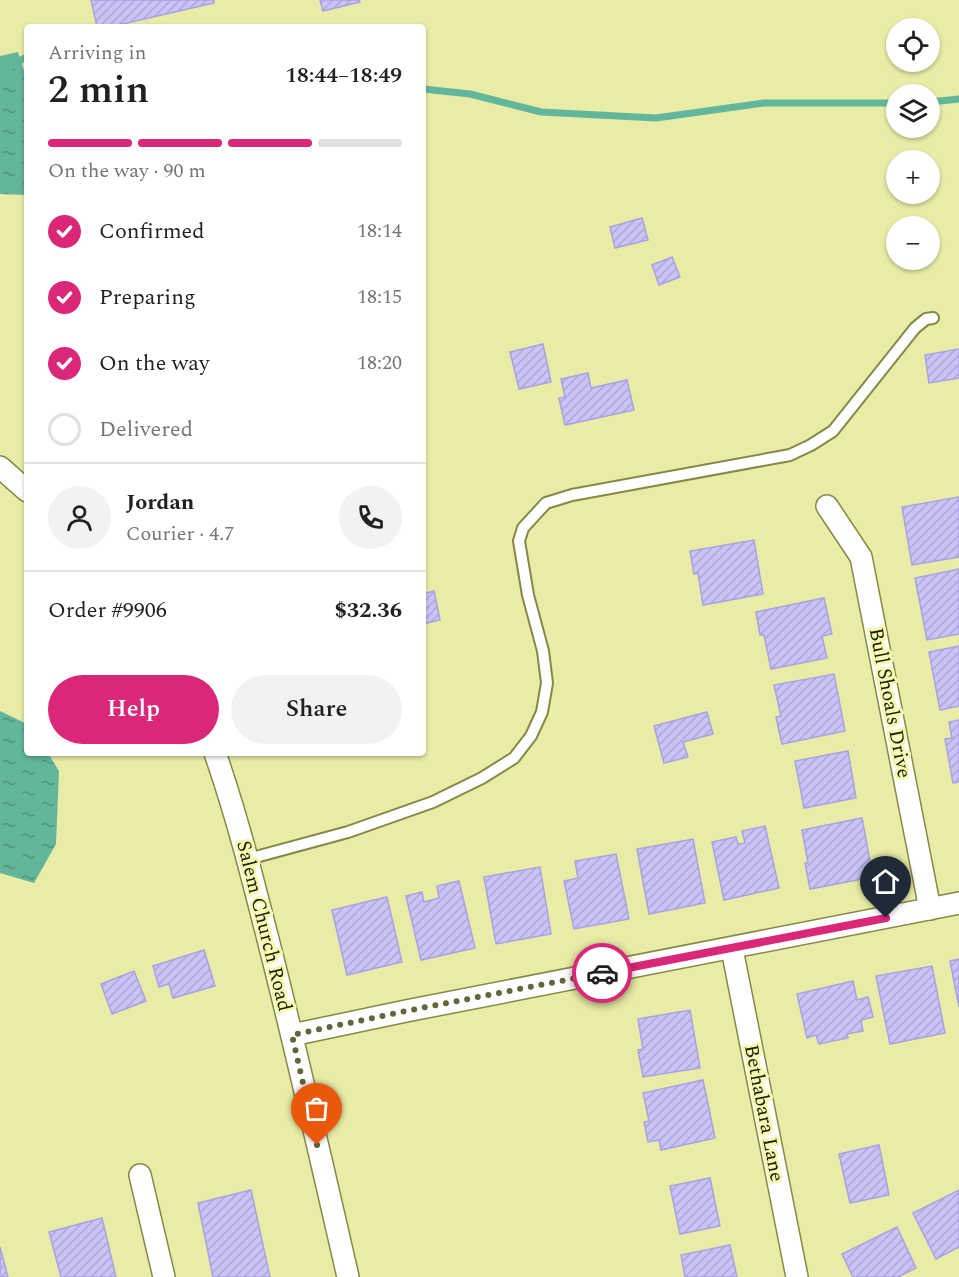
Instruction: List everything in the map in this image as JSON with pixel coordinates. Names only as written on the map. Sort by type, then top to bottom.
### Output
[{"type":"street","points":[[0,467],[24,488]]},
{"type":"street","name":"Bull Shoals Drive","points":[[827,506],[861,557],[930,909]]},
{"type":"street","name":"Salem Church Road","points":[[215,756],[236,814],[248,859],[292,1035],[348,1277]]},
{"type":"street","points":[[292,1035],[959,903]]},
{"type":"street","name":"Bethabara Lane","points":[[732,949],[797,1277]]},
{"type":"street","points":[[140,1175],[164,1277]]},
{"type":"lane","points":[[248,859],[348,832],[433,802],[482,778],[514,758],[531,736],[542,712],[547,683],[543,651],[528,595],[519,541],[523,528],[546,503],[572,495],[790,455],[801,450],[833,431],[915,328],[926,319],[933,318]]},
{"type":"water","points":[[18,52],[24,71],[24,195],[0,194],[0,56]]},
{"type":"water","points":[[0,711],[24,723],[24,756],[50,756],[59,771],[56,844],[34,883],[0,873]]},
{"type":"building","points":[[91,0],[214,0],[214,3],[123,24],[96,24]]},
{"type":"building","points":[[320,0],[359,0],[360,2],[323,11]]},
{"type":"building","points":[[642,218],[648,240],[615,248],[610,227]]},
{"type":"building","points":[[672,257],[680,277],[659,285],[652,265]]},
{"type":"building","points":[[543,344],[551,382],[519,389],[510,352]]},
{"type":"building","points":[[959,349],[959,378],[929,383],[925,355]]},
{"type":"building","points":[[588,373],[591,388],[627,380],[634,410],[565,425],[559,398],[565,397],[561,379]]},
{"type":"building","points":[[959,497],[959,557],[912,565],[902,507]]},
{"type":"building","points":[[754,540],[763,594],[703,605],[698,573],[694,574],[690,551]]},
{"type":"building","points":[[959,569],[959,634],[927,640],[915,578]]},
{"type":"building","points":[[434,591],[440,620],[426,623],[426,593]]},
{"type":"building","points":[[824,598],[832,634],[822,636],[827,658],[771,669],[764,635],[760,635],[756,612]]},
{"type":"building","points":[[959,646],[959,706],[940,710],[929,652]]},
{"type":"building","points":[[834,674],[845,731],[782,744],[776,717],[781,716],[774,685]]},
{"type":"building","points":[[707,712],[713,734],[683,742],[688,757],[664,763],[654,726]]},
{"type":"building","points":[[959,720],[959,782],[953,783],[945,739],[952,738],[949,722]]},
{"type":"building","points":[[848,751],[856,798],[804,808],[795,761]]},
{"type":"building","points":[[862,818],[873,877],[810,889],[802,830]]},
{"type":"building","points":[[765,826],[779,888],[724,900],[712,842],[736,837],[738,844],[745,843],[742,831]]},
{"type":"building","points":[[693,839],[705,903],[649,914],[637,849]]},
{"type":"building","points":[[616,854],[629,919],[574,929],[564,881],[578,878],[575,861]]},
{"type":"building","points":[[540,867],[551,934],[496,944],[484,877]]},
{"type":"building","points":[[459,881],[475,948],[421,960],[406,896],[422,892],[424,902],[439,898],[437,886]]},
{"type":"building","points":[[387,897],[402,962],[347,975],[332,910]]},
{"type":"building","points":[[204,950],[215,986],[173,998],[169,984],[159,987],[153,966]]},
{"type":"building","points":[[959,959],[959,1007],[950,961]]},
{"type":"building","points":[[932,966],[945,1033],[890,1044],[876,976]]},
{"type":"building","points":[[134,971],[146,1001],[112,1014],[101,984]]},
{"type":"building","points":[[853,981],[857,1000],[868,997],[873,1017],[861,1020],[863,1031],[847,1034],[848,1038],[819,1044],[816,1035],[807,1038],[797,994]]},
{"type":"building","points":[[690,1010],[700,1068],[643,1077],[638,1050],[643,1049],[638,1019]]},
{"type":"building","points":[[703,1080],[715,1138],[661,1150],[659,1140],[648,1142],[644,1122],[649,1121],[643,1093]]},
{"type":"building","points":[[879,1145],[889,1195],[850,1203],[839,1154]]},
{"type":"building","points":[[710,1178],[720,1226],[680,1234],[670,1186]]},
{"type":"building","points":[[251,1190],[270,1277],[213,1277],[198,1203]]},
{"type":"building","points":[[959,1190],[959,1247],[936,1259],[913,1213]]},
{"type":"building","points":[[102,1218],[116,1277],[61,1277],[49,1232]]},
{"type":"building","points":[[897,1227],[916,1268],[898,1277],[853,1277],[842,1254]]},
{"type":"building","points":[[730,1245],[737,1277],[685,1277],[681,1255]]},
{"type":"building","points":[[0,1247],[8,1277],[0,1277]]},
{"type":"waterway","points":[[0,74],[24,59]]},
{"type":"waterway","points":[[426,89],[470,94],[541,112],[656,118],[764,103],[886,103]]},
{"type":"waterway","points":[[940,101],[959,99]]},
{"type":"way so far","points":[[317,1145],[292,1035],[602,973]]},
{"type":"route","points":[[602,973],[886,918]]}]
